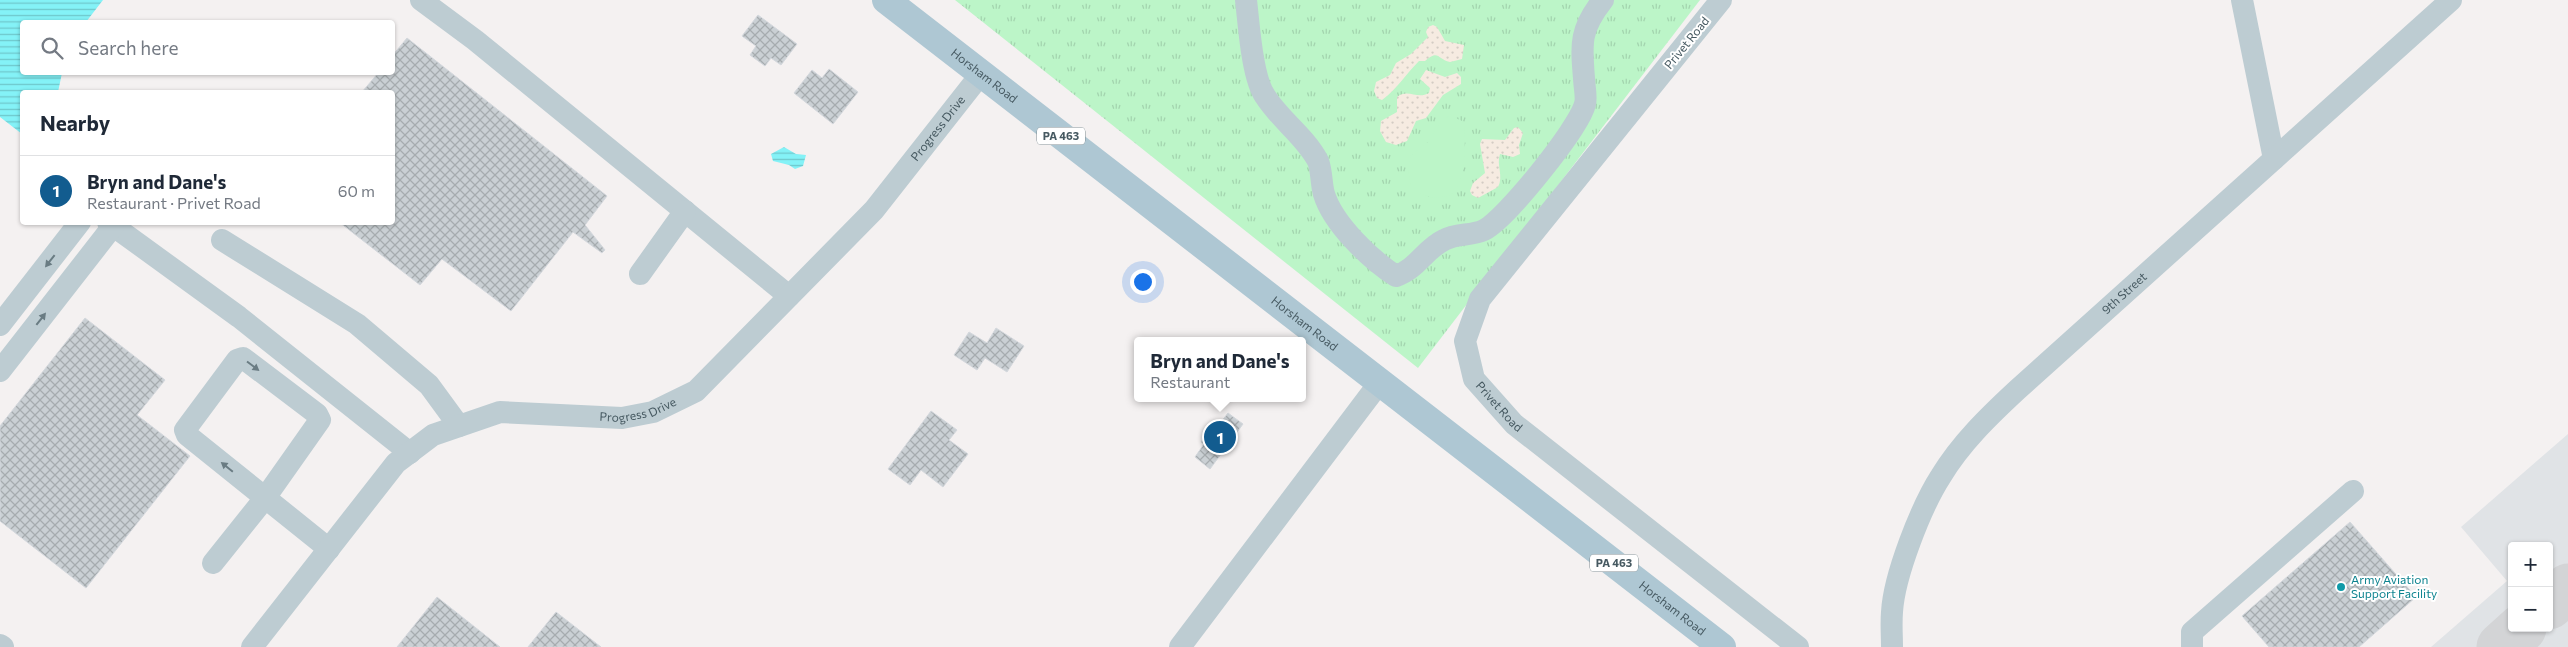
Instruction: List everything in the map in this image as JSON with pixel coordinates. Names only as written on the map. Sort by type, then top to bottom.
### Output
[{"type":"main road","name":"Horsham Road","points":[[886,0],[1722,647]]},
{"type":"street","points":[[421,0],[475,40],[789,296]]},
{"type":"street","points":[[1246,0],[1258,80],[1264,96],[1310,148],[1319,163],[1324,195],[1331,210],[1368,255],[1396,276],[1408,272],[1443,240],[1457,234],[1483,231],[1498,220],[1518,199],[1573,129],[1585,103],[1582,54],[1583,31],[1603,0]]},
{"type":"street","name":"Privet Road","points":[[1722,0],[1480,299],[1465,341],[1474,380],[1514,424],[1798,647]]},
{"type":"street","points":[[2242,0],[2274,159]]},
{"type":"street","name":"9th Street","points":[[1892,647],[1892,611],[1907,555],[1927,502],[1940,476],[1954,456],[2017,390],[2451,0]]},
{"type":"street","name":"Progress Drive","points":[[252,647],[396,464],[433,435],[500,412],[622,418],[653,412],[696,391],[874,210],[980,74]]},
{"type":"street","points":[[640,274],[685,211]]},
{"type":"street","points":[[23,342],[1,324],[78,225]]},
{"type":"street","points":[[0,371],[109,225]]},
{"type":"street","points":[[111,225],[239,317],[410,453]]},
{"type":"street","points":[[222,240],[357,324],[429,386],[459,426]]},
{"type":"street","points":[[213,562],[265,498],[320,420],[317,414],[243,358],[237,360],[185,430],[187,435],[265,498],[329,549]]},
{"type":"street","points":[[1180,647],[1380,382]]},
{"type":"street","points":[[2192,647],[2192,632],[2353,491]]},
{"type":"shaded area","points":[[2568,434],[2568,647],[2431,647],[2507,581],[2461,527]]},
{"type":"green space","points":[[955,0],[1700,0],[1418,368]]},
{"type":"green space","points":[[1452,116],[1462,121],[1465,128],[1465,155],[1462,174],[1455,190],[1449,196],[1433,198],[1419,193],[1411,185],[1408,171],[1411,155],[1428,142],[1443,118]]},
{"type":"sand","points":[[1433,25],[1437,27],[1445,41],[1464,45],[1462,59],[1450,62],[1436,55],[1425,61],[1419,61],[1388,95],[1382,100],[1377,98],[1374,91],[1376,82],[1390,75],[1396,63],[1411,54],[1428,37],[1426,32],[1428,27]]},
{"type":"sand","points":[[1426,70],[1445,77],[1457,73],[1461,77],[1461,84],[1443,95],[1426,118],[1416,121],[1407,141],[1396,145],[1386,142],[1380,131],[1381,121],[1397,112],[1397,97],[1405,94],[1425,95],[1429,93],[1430,88],[1420,79]]},
{"type":"sand","points":[[1518,127],[1523,133],[1519,145],[1520,154],[1513,157],[1500,154],[1500,183],[1498,187],[1478,198],[1472,195],[1470,191],[1473,183],[1485,173],[1480,144],[1482,139],[1505,140],[1514,128]]},
{"type":"water","points":[[0,0],[103,0],[88,20],[20,20],[20,75],[62,75],[58,90],[20,90],[20,132],[0,117]]},
{"type":"water","points":[[784,147],[796,154],[806,155],[803,166],[795,169],[789,165],[773,161],[771,154]]},
{"type":"building","points":[[758,15],[797,44],[781,65],[771,58],[765,66],[750,55],[756,46],[742,36]]},
{"type":"building","points":[[407,38],[607,196],[585,225],[605,250],[602,253],[573,232],[511,311],[442,259],[420,285],[343,225],[395,225],[395,90],[364,90],[376,75],[395,75],[395,52]]},
{"type":"building","points":[[829,69],[858,92],[833,124],[794,93],[812,70],[822,78]]},
{"type":"building","points":[[85,318],[165,380],[137,415],[190,456],[86,588],[0,521],[0,426]]},
{"type":"building","points":[[996,328],[1024,346],[1007,372],[985,358],[977,370],[954,355],[969,332],[987,343]]},
{"type":"building","points":[[931,411],[957,430],[949,440],[968,454],[943,487],[921,470],[910,485],[888,469]]},
{"type":"building","points":[[1228,413],[1243,424],[1210,469],[1195,457],[1204,444],[1201,442],[1211,429],[1214,431]]},
{"type":"building","name":"Army Aviation Support Facility","points":[[2350,522],[2416,597],[2359,647],[2269,647],[2242,616]]},
{"type":"building","points":[[437,597],[500,647],[397,647]]},
{"type":"building","points":[[556,612],[601,647],[528,647]]},
{"type":"taxiway","points":[[2553,601],[2568,588]]},
{"type":"taxiway","points":[[2501,647],[2518,632]]},
{"type":"place","name":"Bryn and Dane's","points":[[1220,437]]},
{"type":"place","name":"Army Aviation Support Facility","points":[[2341,587]]}]
